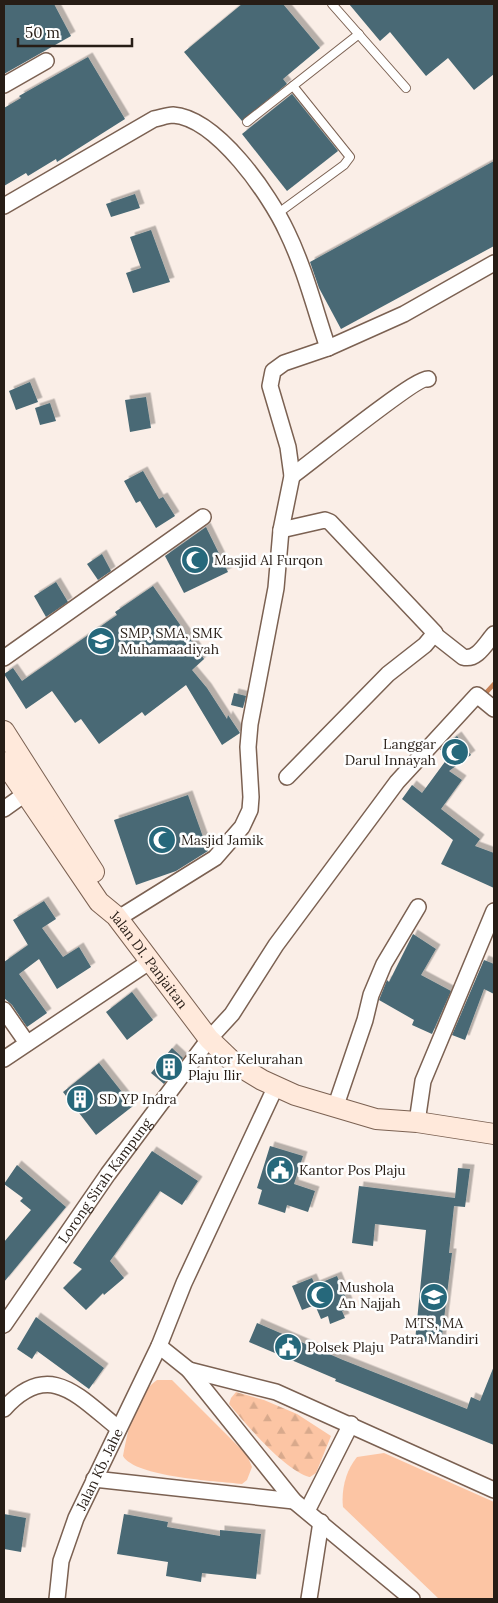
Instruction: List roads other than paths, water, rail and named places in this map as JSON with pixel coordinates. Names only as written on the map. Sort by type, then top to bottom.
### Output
[{"type":"main road","points":[[4,731],[109,896],[117,917]]},
{"type":"main road","name":"Jalan DI. Panjaitan","points":[[4,762],[99,902],[117,917],[148,962],[209,1039],[234,1063],[295,1095],[335,1108],[376,1119],[417,1122],[494,1134]]},
{"type":"street","points":[[4,85],[46,61]]},
{"type":"street","points":[[4,206],[154,119],[171,115],[198,123],[209,131],[234,156],[271,202],[302,266],[328,348]]},
{"type":"street","points":[[117,917],[215,858],[242,827],[250,810],[251,783],[248,747],[250,724],[276,588],[281,530],[292,476],[288,447],[270,379],[275,368],[284,363],[328,348],[404,314],[494,263]]},
{"type":"street","points":[[292,476],[352,432],[400,393],[420,380],[428,379]]},
{"type":"street","points":[[4,658],[203,517]]},
{"type":"street","points":[[281,530],[325,520],[330,522],[426,621],[435,635],[463,657],[474,657],[494,634]]},
{"type":"street","points":[[287,777],[388,674],[435,635]]},
{"type":"street","name":"Lorong Sirah Kampung","points":[[4,1325],[108,1174],[209,1039],[232,1014],[281,938],[397,782],[477,695],[494,709]]},
{"type":"street","points":[[4,809],[25,794]]},
{"type":"street","points":[[335,1108],[365,1020],[371,995],[384,964],[418,907]]},
{"type":"street","points":[[417,1122],[423,1081],[494,911]]},
{"type":"street","points":[[4,1059],[148,962]]},
{"type":"street","points":[[4,1010],[27,1043]]},
{"type":"street","name":"Jalan Kb. Jahe","points":[[57,1599],[61,1560],[76,1518],[159,1346],[184,1283],[276,1086]]},
{"type":"street","points":[[159,1346],[189,1370],[294,1501],[412,1599]]},
{"type":"street","points":[[189,1370],[276,1392],[351,1424],[494,1490]]},
{"type":"street","points":[[4,1409],[14,1397],[29,1387],[35,1384],[52,1384],[73,1393],[118,1428]]},
{"type":"street","points":[[307,1511],[351,1424]]},
{"type":"street","points":[[94,1478],[294,1501]]},
{"type":"street","points":[[309,1599],[320,1522]]},
{"type":"lane","points":[[332,4],[406,88]]},
{"type":"lane","points":[[247,122],[359,34]]},
{"type":"lane","points":[[277,214],[344,165],[350,157],[292,86]]},
{"type":"waterway","points":[[483,696],[494,684]]},
{"type":"place","name":"Masjid Al Furqon","points":[[195,560]]},
{"type":"place","name":"SMP, SMA, SMK Muhamaadiyah","points":[[101,641]]},
{"type":"place","name":"Langgar Darul Innayah","points":[[455,752]]},
{"type":"place","name":"Masjid Jamik","points":[[162,840]]},
{"type":"place","name":"Kantor Kelurahan Plaju Ilir","points":[[169,1067]]},
{"type":"place","name":"SD YP Indra","points":[[80,1099]]},
{"type":"place","name":"Kantor Pos Plaju","points":[[280,1170]]},
{"type":"place","name":"Mushola An Najjah","points":[[320,1295]]},
{"type":"place","name":"MTS, MA Patra Mandiri","points":[[434,1297]]},
{"type":"place","name":"Polsek Plaju","points":[[288,1347]]}]
